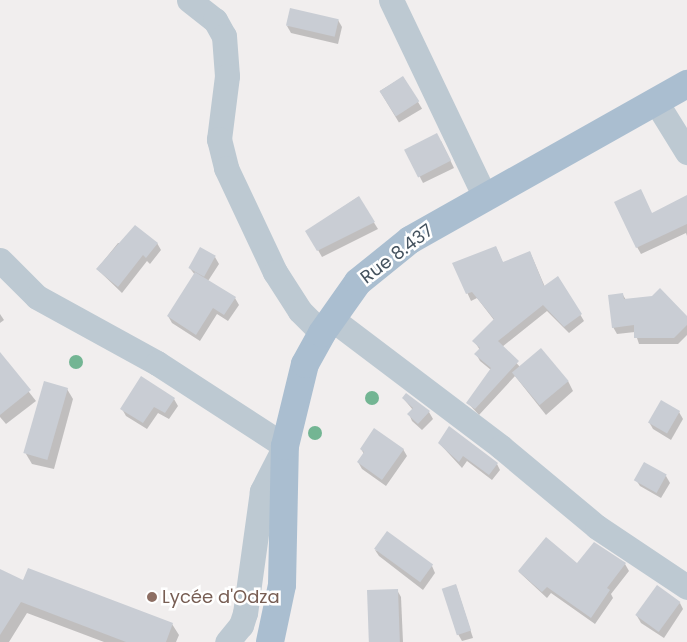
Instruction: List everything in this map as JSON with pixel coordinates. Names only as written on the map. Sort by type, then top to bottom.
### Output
[{"type":"main road","name":"Rue 8.437","points":[[270,642],[282,585],[286,446],[305,364],[327,326],[358,282],[382,261],[484,195],[687,84]]},
{"type":"street","points":[[189,0],[215,20],[224,36],[227,76],[219,139],[226,168],[275,272],[300,311],[327,326],[501,447],[597,527],[687,587]]},
{"type":"street","points":[[391,0],[484,195]]},
{"type":"street","points":[[656,102],[687,152]]},
{"type":"street","points":[[0,260],[37,297],[157,363],[286,446],[262,491],[245,612],[241,626],[227,642]]},
{"type":"building","points":[[290,8],[339,19],[335,37],[286,26]]},
{"type":"building","points":[[403,76],[419,101],[396,116],[380,91]]},
{"type":"building","points":[[437,133],[451,161],[418,177],[404,150]]},
{"type":"building","points":[[641,189],[652,213],[687,195],[687,224],[636,248],[614,202]]},
{"type":"building","points":[[359,196],[375,222],[317,251],[305,231]]},
{"type":"building","points":[[135,225],[158,243],[146,258],[143,255],[118,287],[96,269]]},
{"type":"building","points":[[496,246],[503,262],[530,251],[544,286],[558,276],[582,314],[564,327],[543,305],[498,341],[519,361],[475,409],[466,403],[491,368],[474,354],[480,348],[472,341],[494,319],[472,292],[466,294],[452,263]]},
{"type":"building","points":[[200,247],[216,256],[204,277],[188,268]]},
{"type":"building","points":[[195,272],[236,297],[224,315],[213,308],[196,335],[167,316]]},
{"type":"building","points":[[660,288],[687,316],[687,325],[674,338],[634,338],[634,325],[612,328],[608,295],[623,293],[624,299],[652,296]]},
{"type":"building","points":[[541,348],[569,381],[540,405],[512,372]]},
{"type":"building","points":[[0,352],[31,390],[0,415]]},
{"type":"building","points":[[141,376],[175,398],[165,413],[154,407],[143,423],[120,409]]},
{"type":"building","points":[[44,381],[68,388],[47,460],[23,453]]},
{"type":"building","points":[[406,393],[430,411],[418,424],[407,414],[413,408],[402,398]]},
{"type":"building","points":[[661,400],[680,411],[667,434],[648,423]]},
{"type":"building","points":[[449,426],[498,463],[489,475],[463,456],[459,462],[438,443]]},
{"type":"building","points":[[374,428],[404,449],[382,480],[357,462],[364,452],[360,449]]},
{"type":"building","points":[[644,462],[667,475],[657,493],[634,480]]},
{"type":"building","points":[[387,531],[433,565],[420,582],[374,549]]},
{"type":"building","points":[[546,537],[577,563],[594,542],[626,563],[607,588],[610,590],[591,618],[547,587],[542,592],[518,571]]},
{"type":"building","points":[[28,568],[173,623],[166,642],[126,642],[21,602],[0,635],[0,569],[23,580]]},
{"type":"building","points":[[456,584],[471,631],[457,635],[442,589]]},
{"type":"building","points":[[657,585],[680,602],[659,632],[635,615]]},
{"type":"building","points":[[398,589],[400,642],[369,642],[367,590]]},
{"type":"place","name":"Lycée d'Odza","points":[[152,597]]}]
